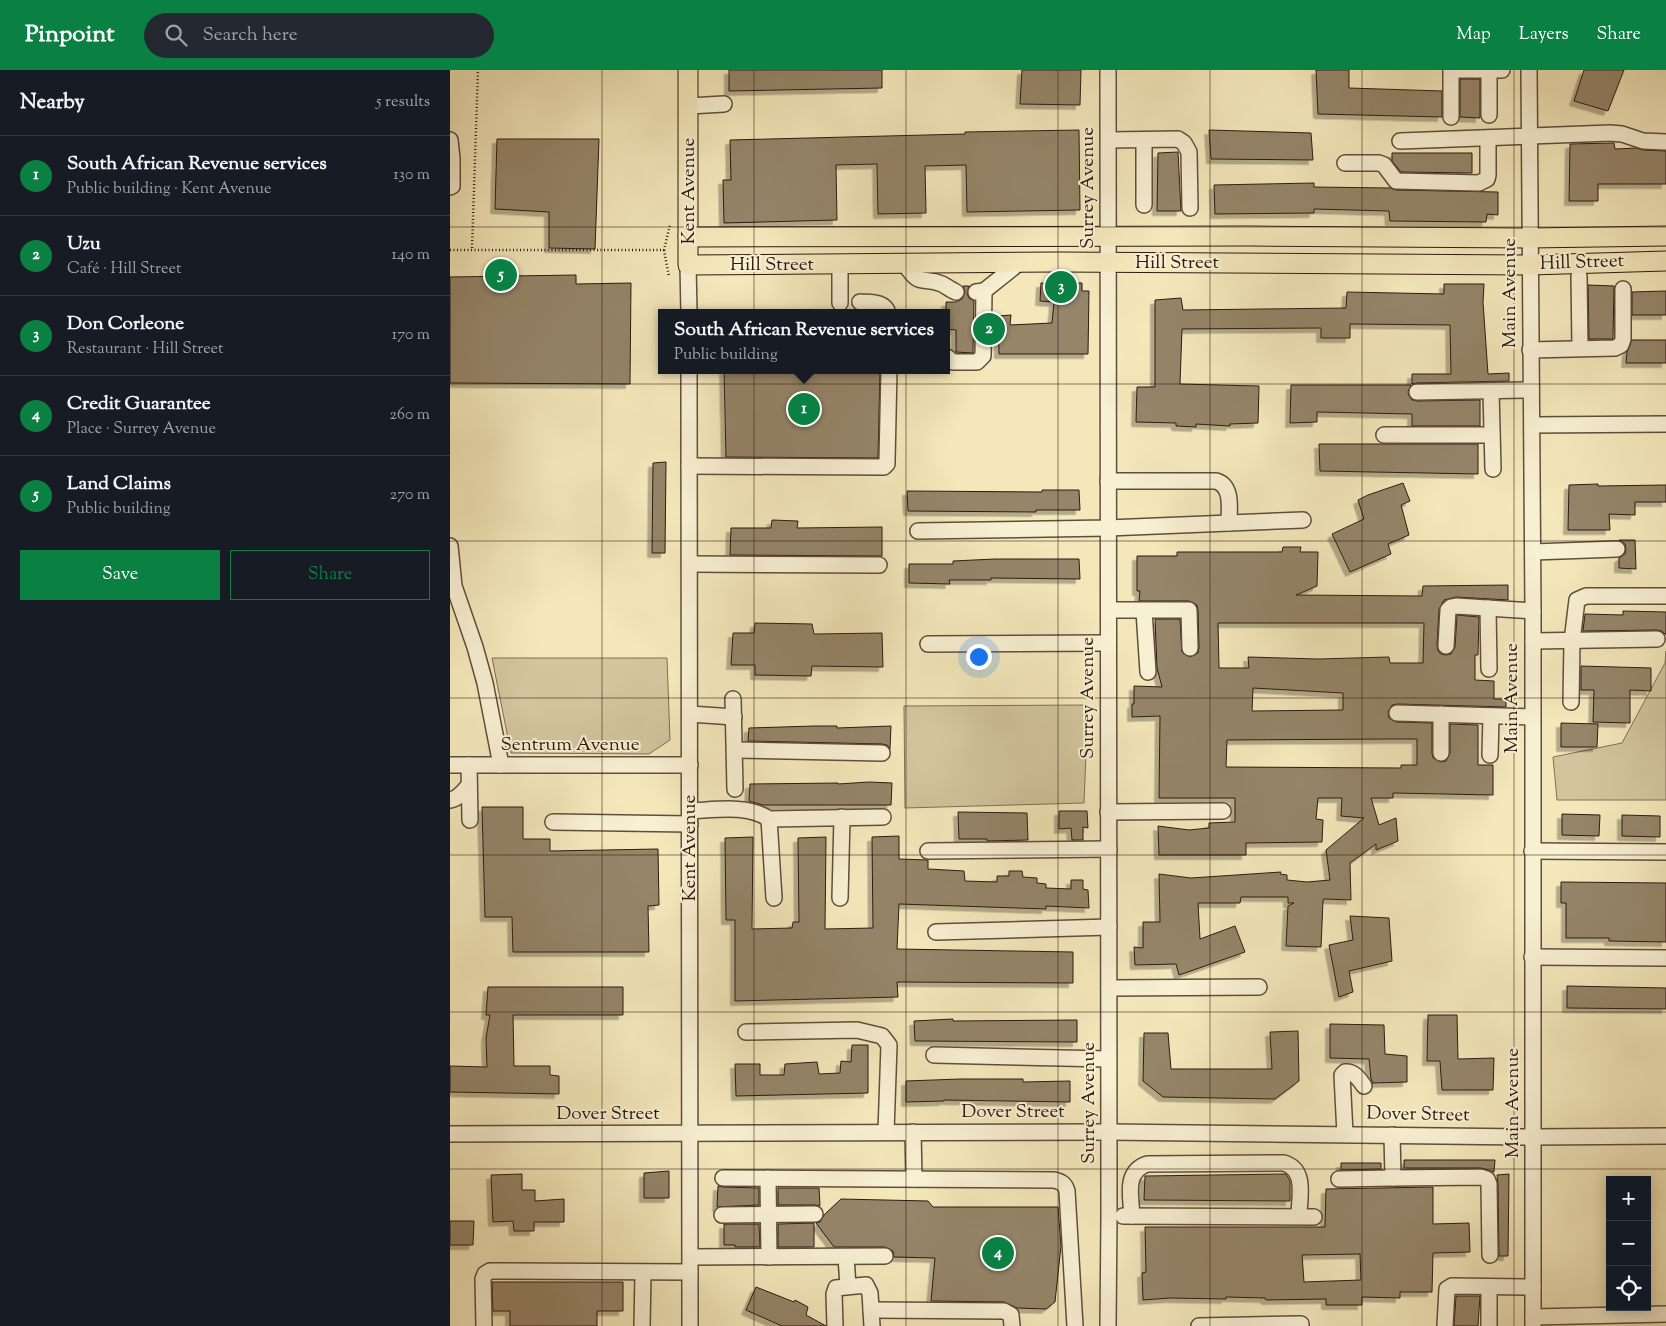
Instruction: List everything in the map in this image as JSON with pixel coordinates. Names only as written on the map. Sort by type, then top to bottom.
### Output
[{"type":"main road","name":"Kent Avenue","points":[[688,70],[688,265]]},
{"type":"main road","name":"Hill Street","points":[[688,236],[1530,238],[1666,236]]},
{"type":"main road","name":"Hill Street","points":[[688,265],[1019,263],[1530,265],[1666,261]]},
{"type":"street","name":"Surrey Avenue","points":[[1108,70],[1108,1059],[1110,1216],[1108,1326]]},
{"type":"street","points":[[1451,117],[1451,70],[1502,70]]},
{"type":"street","points":[[1489,70],[1489,115]]},
{"type":"street","name":"Main Avenue","points":[[1529,70],[1533,611],[1533,1321]]},
{"type":"street","points":[[689,106],[724,104]]},
{"type":"street","points":[[1400,141],[1610,133],[1622,134],[1643,141],[1666,142]]},
{"type":"street","points":[[1345,163],[1379,163],[1384,165],[1396,181],[1478,183],[1487,179],[1488,175],[1488,138]]},
{"type":"street","points":[[1109,140],[1178,139],[1184,143],[1189,152],[1190,208]]},
{"type":"street","points":[[450,140],[452,186],[450,187]]},
{"type":"street","points":[[1144,140],[1144,205]]},
{"type":"street","points":[[950,360],[953,362],[977,362],[983,356],[980,292],[1019,263]]},
{"type":"street","points":[[840,264],[840,303]]},
{"type":"street","points":[[906,264],[919,281],[940,283],[952,290]]},
{"type":"street","name":"Kent Avenue","points":[[688,265],[689,309]]},
{"type":"street","points":[[1579,276],[1580,348]]},
{"type":"street","points":[[1530,350],[1615,348],[1622,345],[1623,288]]},
{"type":"street","points":[[860,302],[882,304],[887,309]]},
{"type":"street","name":"Kent Avenue","points":[[689,374],[690,1326]]},
{"type":"street","points":[[689,466],[884,467],[887,464],[889,374]]},
{"type":"street","points":[[1417,392],[1531,390]]},
{"type":"street","points":[[1491,391],[1493,469]]},
{"type":"street","points":[[1532,425],[1666,424]]},
{"type":"street","points":[[1384,435],[1492,435]]},
{"type":"street","points":[[1108,481],[1216,481],[1223,483],[1227,488],[1229,523]]},
{"type":"street","points":[[918,531],[1108,528],[1303,520]]},
{"type":"street","points":[[450,546],[452,586],[501,765]]},
{"type":"street","points":[[1532,552],[1617,549]]},
{"type":"street","points":[[690,564],[880,565]]},
{"type":"street","points":[[1571,702],[1572,641],[1577,600],[1586,596],[1666,596]]},
{"type":"street","points":[[1446,646],[1448,610],[1451,607],[1533,611]]},
{"type":"street","points":[[1488,608],[1489,669]]},
{"type":"street","points":[[1109,610],[1189,610],[1190,648]]},
{"type":"street","points":[[1144,610],[1148,672]]},
{"type":"street","points":[[1532,641],[1657,639]]},
{"type":"street","points":[[928,644],[1108,643]]},
{"type":"street","points":[[733,699],[736,789]]},
{"type":"street","points":[[1397,713],[1532,717]]},
{"type":"street","points":[[690,714],[734,717]]},
{"type":"street","points":[[1440,714],[1441,753]]},
{"type":"street","points":[[1490,755],[1491,716]]},
{"type":"street","points":[[735,750],[882,752]]},
{"type":"street","name":"Sentrum Avenue","points":[[450,765],[690,765]]},
{"type":"street","points":[[469,765],[470,820]]},
{"type":"street","points":[[450,800],[453,800],[469,785]]},
{"type":"street","points":[[552,822],[690,818],[749,810],[761,813],[769,819],[882,818]]},
{"type":"street","points":[[1108,812],[1222,810]]},
{"type":"street","points":[[840,898],[842,818]]},
{"type":"street","points":[[769,819],[774,898]]},
{"type":"street","points":[[928,851],[1109,850]]},
{"type":"street","points":[[1532,851],[1666,852]]},
{"type":"street","points":[[936,932],[1108,928]]},
{"type":"street","points":[[1532,957],[1666,958]]},
{"type":"street","points":[[1109,988],[1259,987]]},
{"type":"street","points":[[746,1032],[857,1030],[882,1036],[889,1045],[886,1132]]},
{"type":"street","points":[[934,1055],[1108,1059]]},
{"type":"street","points":[[1345,1134],[1342,1075],[1348,1071],[1354,1074],[1364,1086]]},
{"type":"street","points":[[913,1132],[914,1179]]},
{"type":"street","name":"Dover Street","points":[[450,1134],[1109,1132],[1533,1137],[1666,1136]]},
{"type":"street","points":[[1392,1135],[1393,1178]]},
{"type":"street","points":[[1110,1216],[1307,1217],[1300,1179],[1297,1172],[1291,1166],[1284,1163],[1147,1164],[1139,1167],[1133,1173],[1131,1181],[1132,1216]]},
{"type":"street","points":[[724,1178],[1054,1180],[1065,1185],[1068,1201],[1076,1326]]},
{"type":"street","points":[[768,1178],[769,1257]]},
{"type":"street","points":[[1339,1179],[1487,1179],[1489,1184],[1490,1255]]},
{"type":"street","points":[[722,1215],[815,1214]]},
{"type":"street","points":[[484,1326],[483,1279],[485,1274],[490,1271],[643,1273],[691,1265],[769,1257],[885,1256]]},
{"type":"street","points":[[846,1257],[848,1286]]},
{"type":"street","points":[[642,1326],[643,1273]]},
{"type":"street","points":[[835,1326],[834,1294],[836,1288],[866,1285],[870,1293],[872,1326]]},
{"type":"street","points":[[1445,1325],[1447,1289],[1452,1286],[1533,1287]]},
{"type":"street","points":[[1488,1287],[1489,1326]]},
{"type":"street","points":[[871,1310],[1004,1311],[1011,1315],[1012,1326]]},
{"type":"street","points":[[1533,1321],[1666,1314]]},
{"type":"street","points":[[1199,1326],[1301,1324]]},
{"type":"path","points":[[472,249],[478,70]]},
{"type":"path","points":[[669,277],[664,250],[671,221]]},
{"type":"path","points":[[450,250],[664,250]]},
{"type":"shaded area","points":[[1666,651],[1666,800],[1557,800],[1553,757],[1622,743],[1665,663]]},
{"type":"shaded area","points":[[492,658],[667,658],[670,740],[649,754],[511,753]]},
{"type":"shaded area","points":[[1088,705],[1084,803],[905,808],[904,706]]},
{"type":"building","points":[[729,70],[882,70],[882,88],[729,91]]},
{"type":"building","points":[[1022,70],[1081,70],[1080,105],[1020,104]]},
{"type":"building","points":[[1316,70],[1349,70],[1349,88],[1442,91],[1442,117],[1318,114]]},
{"type":"building","points":[[1584,70],[1624,70],[1608,111],[1574,101]]},
{"type":"building","points":[[1460,79],[1480,79],[1480,118],[1460,117]]},
{"type":"building","points":[[1079,130],[1080,210],[967,212],[966,165],[925,166],[926,213],[878,214],[877,164],[836,165],[837,220],[724,223],[723,180],[731,180],[730,140]]},
{"type":"building","points":[[1209,130],[1311,133],[1313,160],[1211,159]]},
{"type":"building","points":[[497,139],[599,139],[595,249],[549,248],[549,212],[495,209]]},
{"type":"building","points":[[1614,143],[1615,149],[1636,148],[1666,151],[1666,184],[1598,184],[1598,201],[1569,201],[1570,144]]},
{"type":"building","points":[[1178,152],[1181,211],[1157,211],[1158,153]]},
{"type":"building","points":[[1392,153],[1472,153],[1472,173],[1401,172],[1392,161]]},
{"type":"building","points":[[1314,183],[1314,187],[1498,192],[1498,215],[1487,214],[1486,222],[1390,221],[1389,211],[1314,209],[1314,213],[1215,214],[1214,185]]},
{"type":"building","points":[[576,275],[576,284],[631,283],[630,384],[450,383],[450,277]]},
{"type":"building","points":[[1041,283],[1082,283],[1082,291],[1089,291],[1088,354],[999,354],[998,316],[1011,315],[1010,325],[1052,323],[1054,302],[1040,301]]},
{"type":"building","points":[[1444,284],[1484,284],[1483,302],[1488,374],[1509,373],[1509,381],[1412,384],[1412,374],[1451,374],[1450,325],[1350,324],[1350,338],[1321,338],[1321,328],[1182,329],[1180,384],[1259,386],[1258,423],[1230,424],[1230,426],[1196,424],[1196,427],[1176,426],[1176,423],[1136,422],[1137,387],[1155,387],[1155,300],[1181,298],[1183,310],[1346,308],[1347,292],[1444,294]]},
{"type":"building","points":[[1588,285],[1614,286],[1613,339],[1589,339]]},
{"type":"building","points":[[963,286],[969,286],[967,294],[974,301],[973,353],[956,352],[956,330],[950,329],[950,309],[946,309],[946,302],[956,302],[962,299],[965,292]]},
{"type":"building","points":[[1666,291],[1666,315],[1632,315],[1632,292]]},
{"type":"building","points":[[1632,340],[1666,340],[1666,363],[1626,363],[1627,352]]},
{"type":"building","points":[[724,374],[880,374],[878,458],[726,457]]},
{"type":"building","points":[[1291,385],[1411,385],[1408,392],[1412,400],[1480,400],[1480,426],[1412,426],[1412,414],[1317,412],[1317,422],[1290,423]]},
{"type":"building","points":[[1319,444],[1478,444],[1478,474],[1320,471]]},
{"type":"building","points":[[666,462],[665,553],[652,553],[653,463]]},
{"type":"building","points":[[1403,483],[1410,501],[1401,505],[1409,535],[1388,544],[1391,554],[1350,572],[1332,534],[1364,519],[1358,500]]},
{"type":"building","points":[[1598,484],[1598,486],[1666,485],[1666,502],[1635,502],[1635,515],[1609,514],[1610,530],[1568,530],[1569,485]]},
{"type":"building","points":[[1042,490],[1079,490],[1080,510],[1036,510],[1036,512],[908,511],[907,491],[1042,492]]},
{"type":"building","points":[[772,520],[798,521],[797,528],[882,527],[882,556],[730,555],[731,528],[771,528]]},
{"type":"building","points":[[1619,540],[1635,540],[1636,569],[1619,568],[1619,558],[1625,554],[1626,549],[1625,544]]},
{"type":"building","points":[[1283,547],[1301,547],[1300,552],[1318,552],[1317,586],[1296,595],[1422,596],[1423,586],[1508,585],[1508,600],[1456,597],[1444,600],[1439,609],[1437,645],[1438,651],[1441,654],[1451,654],[1455,647],[1457,615],[1479,617],[1478,655],[1475,655],[1475,680],[1494,681],[1494,699],[1506,699],[1506,707],[1397,704],[1392,705],[1388,712],[1389,718],[1396,722],[1432,723],[1433,758],[1441,762],[1446,761],[1450,753],[1450,724],[1478,725],[1478,765],[1493,765],[1493,795],[1393,793],[1393,798],[1371,798],[1379,825],[1396,818],[1398,841],[1376,850],[1376,844],[1350,863],[1351,900],[1324,899],[1323,901],[1321,947],[1286,946],[1288,906],[1294,903],[1288,903],[1288,897],[1241,897],[1240,903],[1198,903],[1200,939],[1235,926],[1245,952],[1179,975],[1176,964],[1135,965],[1134,947],[1143,948],[1143,922],[1160,922],[1159,874],[1191,878],[1281,872],[1280,874],[1287,875],[1287,880],[1307,882],[1330,880],[1326,850],[1364,818],[1341,816],[1342,798],[1318,798],[1316,819],[1323,820],[1322,842],[1246,843],[1246,855],[1159,855],[1158,826],[1189,830],[1209,828],[1209,823],[1235,822],[1235,798],[1159,798],[1160,716],[1132,717],[1134,686],[1162,687],[1157,668],[1155,619],[1180,619],[1182,652],[1190,657],[1198,653],[1198,610],[1197,605],[1189,601],[1139,601],[1140,591],[1137,591],[1137,556],[1177,556],[1177,552],[1282,552]],"holes":[[[1218,623],[1424,623],[1423,663],[1390,663],[1389,657],[1318,659],[1248,657],[1249,668],[1219,668]],[[1253,688],[1343,693],[1343,710],[1252,711]],[[1417,739],[1417,765],[1401,765],[1401,768],[1226,767],[1227,740]]]},
{"type":"building","points":[[1079,559],[1080,579],[991,578],[991,580],[949,580],[950,584],[909,583],[909,564],[953,564],[953,561]]},
{"type":"building","points":[[1623,611],[1666,612],[1666,635],[1662,631],[1657,630],[1583,631],[1585,614],[1623,615]]},
{"type":"building","points":[[755,623],[812,624],[814,634],[882,633],[883,667],[812,666],[811,676],[755,675],[755,665],[731,665],[733,633],[754,633]]},
{"type":"building","points":[[1581,666],[1651,668],[1651,691],[1630,690],[1630,723],[1593,722],[1594,690],[1581,690]]},
{"type":"building","points":[[1561,723],[1598,724],[1597,747],[1561,747]]},
{"type":"building","points":[[837,726],[837,728],[891,726],[890,749],[887,745],[882,744],[748,741],[749,728]]},
{"type":"building","points":[[892,783],[891,805],[763,805],[749,801],[750,784]]},
{"type":"building","points":[[482,807],[523,807],[523,839],[550,839],[550,851],[658,849],[659,905],[648,906],[649,952],[513,952],[512,917],[485,917]]},
{"type":"building","points":[[1059,811],[1087,811],[1088,828],[1083,827],[1083,840],[1072,840],[1071,828],[1059,829]]},
{"type":"building","points":[[958,812],[1027,813],[1028,840],[987,841],[987,839],[959,839]]},
{"type":"building","points":[[1562,814],[1600,815],[1599,836],[1562,835]]},
{"type":"building","points":[[1622,815],[1660,816],[1660,837],[1622,836]]},
{"type":"building","points":[[899,836],[899,859],[928,860],[928,869],[964,871],[965,881],[997,882],[997,876],[1009,876],[1009,871],[1022,871],[1023,877],[1037,878],[1037,883],[1046,884],[1046,888],[1071,889],[1071,880],[1083,880],[1083,889],[1088,890],[1089,908],[1046,906],[1046,909],[899,904],[897,949],[1073,952],[1073,983],[897,982],[898,997],[735,1001],[735,920],[726,920],[725,838],[753,837],[752,929],[792,928],[793,922],[799,922],[798,838],[826,837],[825,929],[873,928],[872,837]]},
{"type":"building","points":[[1561,882],[1666,883],[1666,942],[1609,941],[1609,938],[1566,938],[1566,903],[1561,903]]},
{"type":"building","points":[[1350,916],[1389,918],[1392,961],[1349,971],[1353,992],[1339,997],[1329,945],[1353,940]]},
{"type":"building","points":[[1567,986],[1666,988],[1666,1009],[1567,1008]]},
{"type":"building","points":[[488,987],[623,987],[623,1015],[513,1015],[514,1066],[550,1066],[550,1075],[559,1076],[559,1094],[450,1092],[450,1066],[487,1067],[486,1038],[490,1015],[486,1015]]},
{"type":"building","points":[[1428,1015],[1457,1015],[1458,1059],[1494,1058],[1493,1090],[1442,1090],[1440,1061],[1427,1061]]},
{"type":"building","points":[[953,1019],[953,1021],[1077,1020],[1077,1042],[915,1041],[914,1021]]},
{"type":"building","points":[[1330,1024],[1384,1025],[1385,1054],[1407,1056],[1407,1082],[1373,1083],[1369,1059],[1330,1058]]},
{"type":"building","points":[[1298,1031],[1299,1081],[1275,1099],[1163,1097],[1143,1081],[1144,1033],[1168,1033],[1171,1069],[1272,1069],[1270,1032]]},
{"type":"building","points":[[852,1045],[868,1045],[868,1093],[736,1096],[735,1064],[760,1064],[760,1075],[784,1075],[785,1064],[817,1062],[819,1074],[840,1073],[841,1061],[851,1062]]},
{"type":"building","points":[[1023,1079],[1023,1082],[1070,1081],[1070,1102],[944,1100],[906,1102],[906,1081]]},
{"type":"building","points":[[1404,1160],[1495,1160],[1494,1172],[1481,1168],[1404,1168]]},
{"type":"building","points":[[1341,1163],[1381,1163],[1381,1169],[1341,1170]]},
{"type":"building","points":[[669,1171],[669,1198],[644,1198],[644,1173]]},
{"type":"building","points":[[522,1174],[522,1190],[535,1190],[535,1201],[564,1199],[564,1222],[534,1222],[534,1231],[514,1231],[513,1221],[493,1222],[491,1175]]},
{"type":"building","points":[[1286,1174],[1290,1181],[1290,1201],[1144,1200],[1145,1176]]},
{"type":"building","points":[[1509,1174],[1508,1256],[1499,1256],[1497,1175]]},
{"type":"building","points":[[718,1186],[759,1188],[759,1205],[717,1207]]},
{"type":"building","points":[[1433,1187],[1433,1224],[1469,1223],[1470,1252],[1433,1253],[1432,1292],[1400,1292],[1400,1298],[1362,1297],[1362,1305],[1326,1305],[1326,1299],[1266,1300],[1265,1298],[1226,1297],[1226,1299],[1170,1298],[1143,1300],[1142,1273],[1146,1272],[1145,1227],[1325,1227],[1326,1189]],"holes":[[[1360,1254],[1361,1280],[1304,1282],[1302,1255]]]},
{"type":"building","points":[[778,1188],[819,1188],[820,1206],[778,1205]]},
{"type":"building","points":[[841,1199],[928,1201],[933,1207],[1058,1207],[1061,1246],[1055,1302],[1046,1309],[1017,1308],[1004,1302],[931,1301],[935,1258],[894,1257],[893,1251],[885,1247],[834,1247],[816,1223],[820,1222],[824,1215]]},
{"type":"building","points":[[450,1221],[474,1221],[473,1245],[450,1245]]},
{"type":"building","points":[[814,1223],[814,1247],[778,1247],[778,1224]]},
{"type":"building","points":[[724,1224],[759,1224],[760,1247],[724,1245]]},
{"type":"building","points":[[492,1282],[623,1282],[623,1311],[597,1311],[597,1326],[510,1326],[510,1311],[493,1311]]},
{"type":"building","points":[[756,1287],[794,1302],[795,1300],[808,1307],[806,1315],[826,1326],[782,1326],[746,1310]]},
{"type":"building","points":[[1456,1296],[1480,1296],[1478,1326],[1454,1326]]},
{"type":"place","name":"Land Claims","points":[[501,275]]},
{"type":"place","name":"Don Corleone","points":[[1061,287]]},
{"type":"place","name":"Uzu","points":[[989,329]]},
{"type":"place","name":"South African Revenue services","points":[[804,409]]},
{"type":"place","name":"Credit Guarantee","points":[[998,1253]]}]
